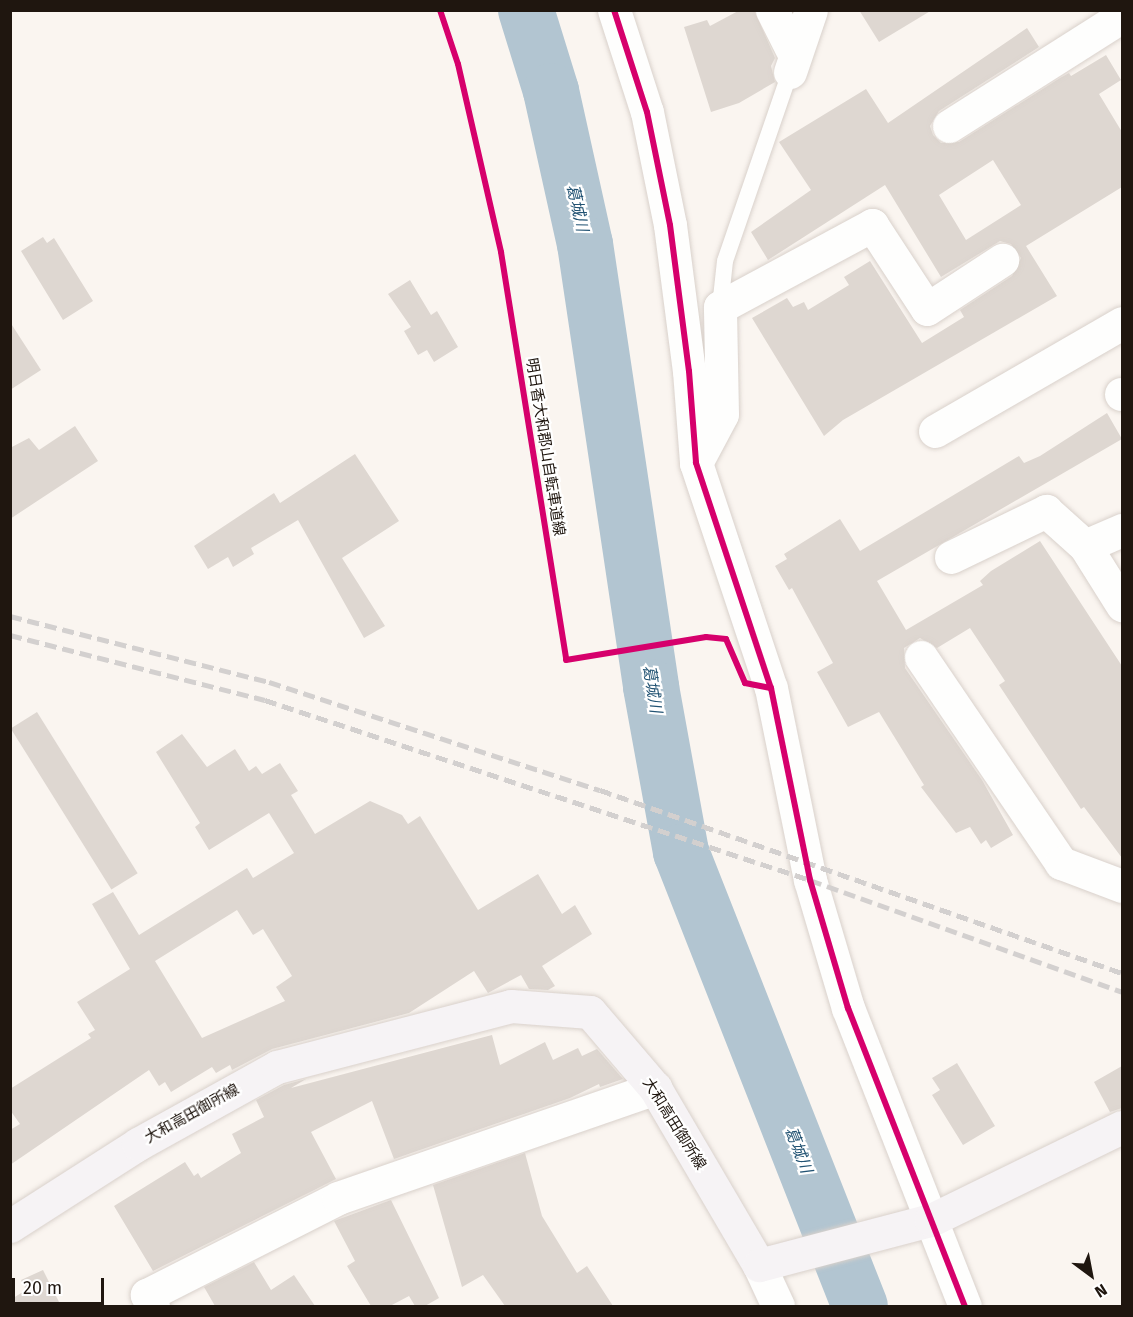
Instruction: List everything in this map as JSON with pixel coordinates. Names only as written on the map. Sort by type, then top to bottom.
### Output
[{"type":"main road","name":"大和高田御所線","points":[[10,1226],[138,1144],[277,1067],[511,1006],[590,1012],[655,1088],[774,1261]]},
{"type":"main road","points":[[774,1261],[917,1223],[1122,1127]]},
{"type":"street","points":[[614,10],[647,112],[670,225],[689,371],[696,463],[771,688],[810,880],[848,1008],[917,1223],[965,1306]]},
{"type":"street","points":[[772,10],[793,64]]},
{"type":"street","points":[[793,64],[811,10]]},
{"type":"street","points":[[949,126],[1112,25]]},
{"type":"street","points":[[696,463],[723,414],[720,307],[872,225],[927,309],[1002,260]]},
{"type":"street","points":[[935,431],[1122,323]]},
{"type":"street","points":[[951,557],[1046,511],[1085,546],[1122,605]]},
{"type":"street","points":[[1085,546],[1122,530]]},
{"type":"street","points":[[921,657],[1061,863],[1122,886]]},
{"type":"street","points":[[153,1306],[147,1295],[338,1198],[655,1088]]},
{"type":"street","points":[[774,1261],[778,1306]]},
{"type":"lane","points":[[720,307],[725,261],[793,64]]},
{"type":"building","points":[[740,10],[754,10],[775,58],[771,66],[775,82],[739,103],[711,112],[684,27],[707,20],[710,26]]},
{"type":"building","points":[[859,10],[932,10],[879,42]]},
{"type":"building","points":[[1027,28],[1039,47],[939,111],[930,126],[933,135],[941,143],[959,142],[1060,78],[1069,73],[1071,76],[1106,55],[1121,80],[1099,94],[1122,132],[1122,187],[1026,246],[1057,296],[843,420],[824,436],[752,318],[787,298],[793,307],[804,302],[808,310],[849,285],[844,277],[870,261],[922,343],[964,317],[960,310],[1012,276],[1021,258],[1011,244],[1000,241],[941,277],[885,185],[768,260],[751,232],[811,190],[779,142],[866,89],[888,123]],"holes":[[[993,160],[1021,205],[966,240],[939,195]]]},
{"type":"building","points":[[43,237],[47,243],[54,238],[93,301],[63,320],[21,251]]},
{"type":"building","points":[[410,280],[431,315],[437,311],[458,347],[434,362],[427,350],[418,355],[404,331],[411,327],[388,294]]},
{"type":"building","points":[[10,322],[41,370],[10,390]]},
{"type":"building","points":[[1107,413],[1122,439],[877,581],[906,630],[983,585],[980,581],[991,571],[1040,541],[1122,666],[1122,858],[1084,807],[1081,809],[1026,726],[999,685],[1005,681],[970,628],[937,648],[920,638],[904,648],[905,668],[982,780],[1013,835],[991,848],[986,840],[981,844],[970,827],[956,833],[921,787],[924,785],[879,712],[848,727],[817,672],[833,663],[792,588],[789,590],[775,566],[787,559],[784,554],[840,519],[860,551],[1019,456],[1024,463],[1040,456]]},
{"type":"building","points":[[75,426],[98,461],[10,519],[10,448],[29,438],[39,450]]},
{"type":"building","points":[[355,454],[399,521],[342,558],[385,626],[364,638],[298,520],[251,548],[254,554],[233,567],[228,557],[208,569],[194,546],[274,493],[280,503]]},
{"type":"building","points":[[37,712],[138,873],[111,890],[11,728]]},
{"type":"building","points":[[182,734],[207,767],[235,749],[249,771],[256,766],[262,774],[280,763],[298,791],[291,795],[315,834],[370,801],[402,815],[408,824],[420,816],[478,910],[538,874],[562,914],[575,905],[592,934],[542,966],[555,986],[548,990],[529,989],[521,975],[488,993],[474,971],[409,1013],[272,1049],[232,1070],[230,1065],[216,1073],[212,1067],[171,1092],[165,1082],[159,1086],[149,1070],[10,1165],[10,1130],[20,1124],[10,1110],[10,1089],[91,1038],[88,1034],[95,1030],[77,1002],[130,969],[92,904],[113,892],[139,935],[247,868],[253,878],[294,853],[269,813],[209,850],[195,827],[200,823],[156,752]],"holes":[[[237,910],[253,935],[263,929],[292,976],[276,987],[285,1001],[202,1038],[155,961]]]},
{"type":"building","points":[[492,1035],[500,1065],[545,1042],[553,1060],[578,1048],[582,1056],[597,1049],[623,1079],[600,1087],[599,1084],[570,1098],[394,1159],[372,1101],[311,1132],[336,1179],[153,1271],[114,1206],[185,1162],[194,1176],[198,1173],[201,1178],[241,1153],[232,1134],[264,1117],[256,1100],[284,1085],[306,1079],[291,1088]]},
{"type":"building","points":[[957,1063],[995,1126],[963,1145],[932,1095],[940,1090],[932,1078]]},
{"type":"building","points":[[1122,1066],[1122,1108],[1110,1112],[1094,1082]]},
{"type":"building","points":[[525,1153],[542,1216],[577,1273],[587,1266],[613,1306],[505,1306],[483,1275],[462,1287],[433,1185]]},
{"type":"building","points":[[391,1200],[439,1298],[425,1306],[415,1306],[409,1296],[390,1306],[371,1306],[347,1266],[355,1261],[334,1221]]},
{"type":"building","points":[[254,1262],[271,1290],[294,1275],[315,1306],[215,1306],[204,1287]]},
{"type":"building","points":[[43,1270],[61,1306],[10,1306],[10,1300],[26,1290],[21,1280]]},
{"type":"waterway","name":"葛城川","points":[[526,10],[551,91],[585,244],[651,687],[681,852],[860,1306]]},
{"type":"railway","points":[[10,616],[269,682],[600,790],[1122,973]]},
{"type":"railway","points":[[10,635],[265,700],[810,880],[1122,992]]},
{"type":"cycle path","name":"明日香大和郡山自転車道線","points":[[440,10],[458,64],[501,252],[566,660],[706,637],[726,639],[745,683],[771,688]]},
{"type":"cycle path","points":[[614,10],[647,112],[670,225],[689,371],[696,463],[771,688],[810,880],[848,1008],[965,1306]]}]
